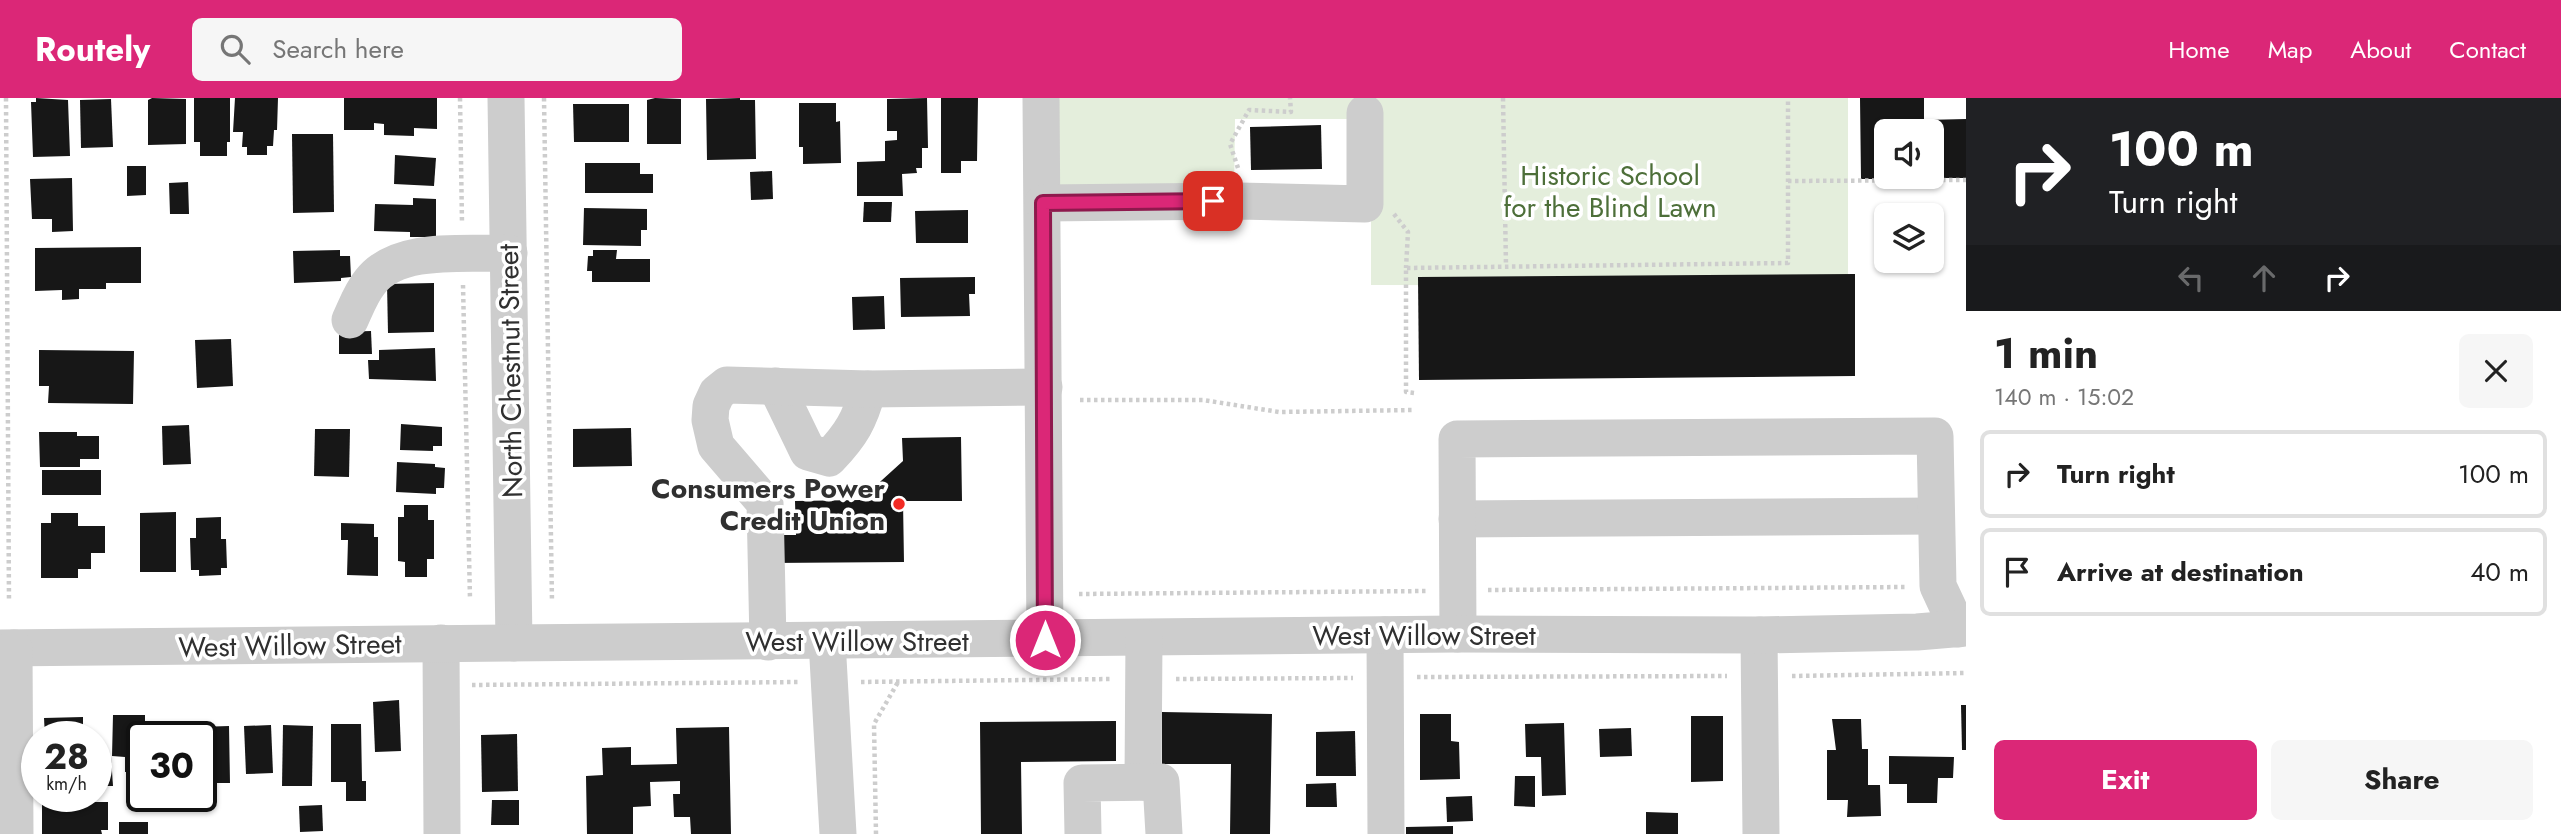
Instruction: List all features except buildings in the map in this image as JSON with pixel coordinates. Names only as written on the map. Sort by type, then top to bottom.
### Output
[{"type":"street","name":"North Chestnut Street","points":[[506,98],[514,643]]},
{"type":"street","points":[[1041,98],[1045,640]]},
{"type":"street","points":[[1043,203],[1239,201],[1365,204],[1364,113]]},
{"type":"street","points":[[350,320],[370,282],[393,265],[416,256],[509,253]]},
{"type":"street","points":[[768,642],[765,503],[716,446],[710,420],[711,407],[717,393],[727,385],[868,389],[1044,387]]},
{"type":"street","points":[[776,386],[808,452],[829,458],[850,435],[862,413],[868,389]]},
{"type":"street","points":[[1458,634],[1457,439],[1935,436],[1938,586],[1962,629]]},
{"type":"street","points":[[1457,519],[1936,516]]},
{"type":"street","name":"West Willow Street","points":[[7,648],[1458,634],[1759,635],[1962,629]]},
{"type":"street","points":[[1385,635],[1386,834]]},
{"type":"street","points":[[1759,635],[1761,834]]},
{"type":"street","points":[[1143,782],[1144,638]]},
{"type":"street","points":[[827,641],[838,834]]},
{"type":"street","points":[[441,643],[442,834]]},
{"type":"street","points":[[7,648],[15,834]]},
{"type":"street","points":[[822,834],[828,682]]},
{"type":"street","points":[[1083,834],[1082,783],[1143,782],[1161,782],[1164,834]]},
{"type":"path","points":[[6,98],[9,603]]},
{"type":"path","points":[[460,98],[470,599]]},
{"type":"path","points":[[544,98],[552,601]]},
{"type":"path","points":[[1503,98],[1506,267]]},
{"type":"path","points":[[1414,393],[1406,392],[1406,268],[1788,263],[1788,98]]},
{"type":"path","points":[[1788,181],[1966,180]]},
{"type":"path","points":[[1080,400],[1203,400],[1279,412],[1415,410]]},
{"type":"path","points":[[1079,594],[1938,586]]},
{"type":"path","points":[[465,685],[1966,673]]},
{"type":"path","points":[[876,834],[874,724],[899,681]]},
{"type":"green space","name":"Historic School for the Blind Lawn","points":[[1049,98],[1848,98],[1848,286],[1371,285],[1371,119],[1235,119],[1234,197],[1049,197]]},
{"type":"place","name":"Consumers Power Credit Union","points":[[899,504]]},
{"type":"route","points":[[1045,640],[1043,203],[1213,201]]}]
